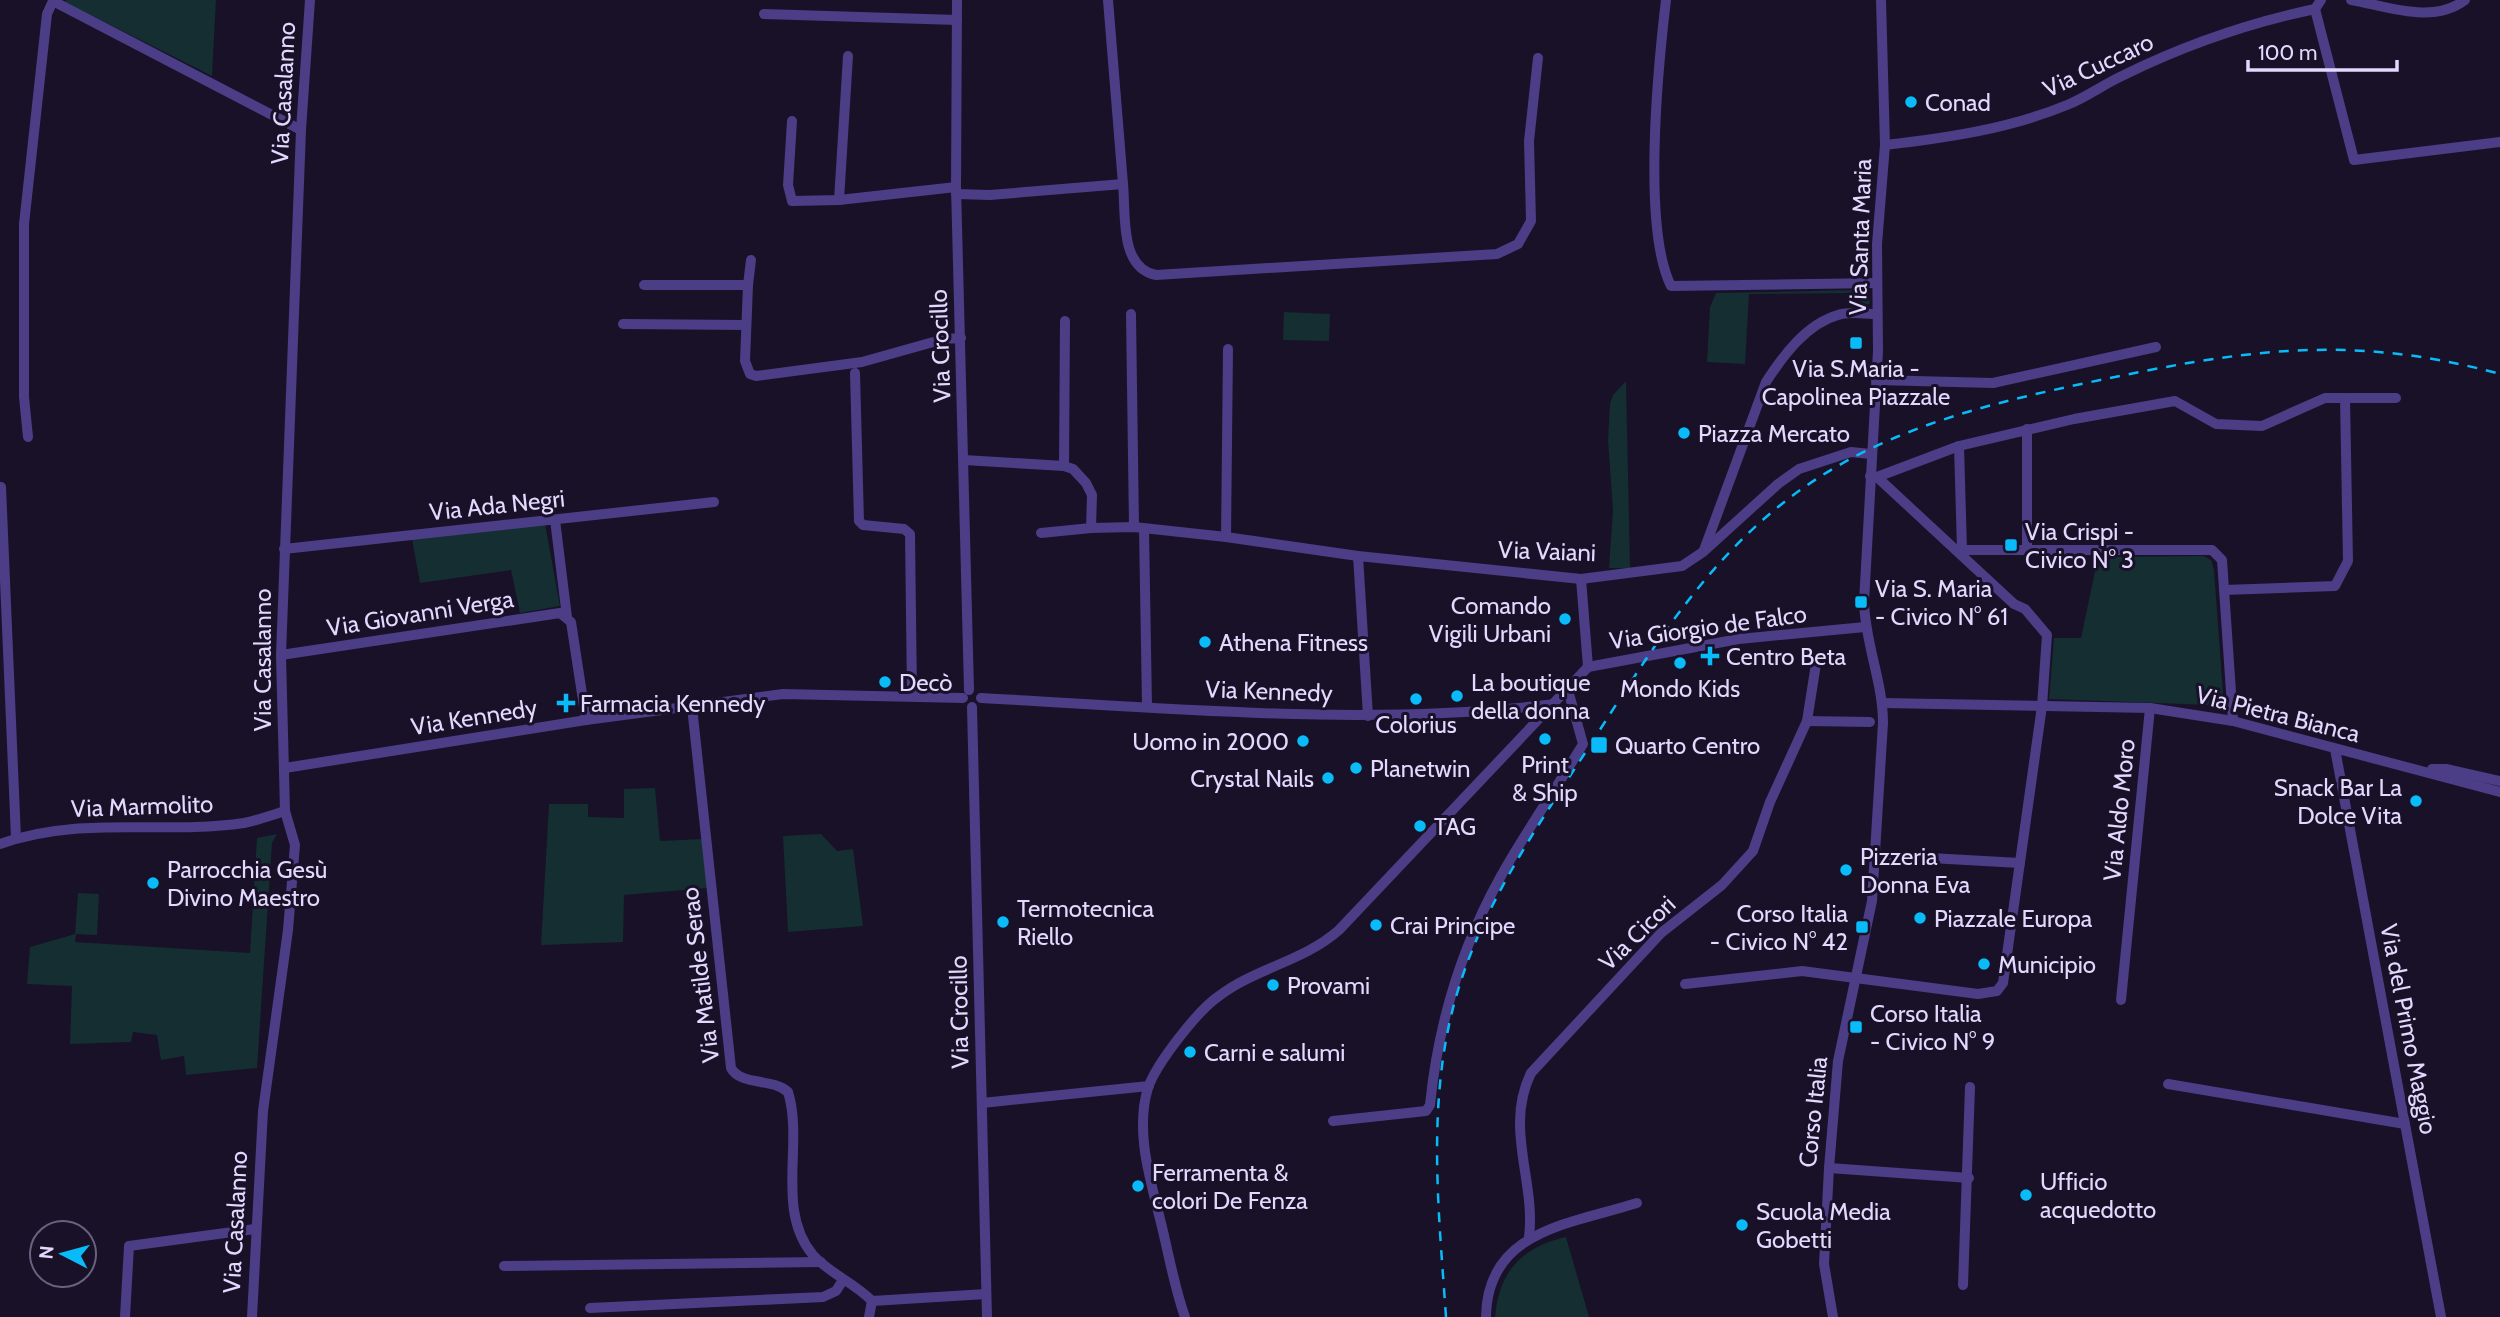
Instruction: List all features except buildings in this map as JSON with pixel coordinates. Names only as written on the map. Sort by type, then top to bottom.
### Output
[{"type":"street","name":"Via Casalanno","points":[[252,1317],[254,1230],[267,1075],[284,970],[295,845],[285,811],[281,655],[301,130],[310,0]]},
{"type":"street","name":"Via Crocillo","points":[[957,0],[956,191],[964,460],[966,694]]},
{"type":"street","points":[[1108,0],[1131,256],[1141,269],[1151,274],[1497,254],[1518,244],[1531,221],[1529,141],[1538,58]]},
{"type":"street","points":[[1666,0],[1658,87],[1656,218],[1664,271],[1671,286],[1877,283]]},
{"type":"street","name":"Via Santa Maria","points":[[1881,0],[1885,145],[1877,283],[1876,380],[1871,454],[1873,477],[1865,628],[1883,703]]},
{"type":"street","points":[[2351,0],[2432,13],[2452,8],[2465,0]]},
{"type":"street","points":[[28,437],[24,397],[24,224],[47,14],[54,1],[301,130]]},
{"type":"street","points":[[2318,4],[2354,160],[2500,142]]},
{"type":"street","name":"Via Cuccaro","points":[[1885,145],[1954,137],[2030,118],[2067,105],[2133,70],[2239,27],[2318,4]]},
{"type":"street","points":[[764,14],[957,20]]},
{"type":"street","points":[[839,200],[848,56]]},
{"type":"street","points":[[792,121],[790,198],[797,202],[956,191],[990,195],[1124,184]]},
{"type":"street","points":[[751,260],[745,361],[750,374],[756,376],[862,362],[944,339],[961,338]]},
{"type":"street","points":[[644,285],[748,285]]},
{"type":"street","points":[[1703,552],[1766,383],[1802,337],[1827,319],[1846,313],[1876,314]]},
{"type":"street","points":[[1131,314],[1147,706]]},
{"type":"street","points":[[1064,466],[1065,321]]},
{"type":"street","points":[[623,324],[746,325]]},
{"type":"street","points":[[1876,380],[1993,383],[2157,347]]},
{"type":"street","points":[[1226,537],[1228,349]]},
{"type":"street","points":[[855,373],[859,521],[863,525],[904,529],[910,534],[912,696]]},
{"type":"street","points":[[1685,984],[1802,971],[1847,976],[1855,981],[1978,995],[1997,991],[2003,983],[2042,706],[2047,635],[2025,609],[2014,604],[1959,550],[1873,477],[1959,446],[2027,429],[2175,401],[2216,424],[2262,426],[2325,398],[2396,398]]},
{"type":"street","points":[[2224,590],[2335,586],[2348,561],[2345,398]]},
{"type":"street","points":[[2027,429],[2027,551]]},
{"type":"street","points":[[1959,446],[1959,550]]},
{"type":"street","name":"Via Vaiani","points":[[1041,533],[1091,528],[1139,528],[1226,537],[1357,556],[1581,579],[1682,566],[1703,552],[1778,484],[1799,469],[1851,452],[1871,454]]},
{"type":"street","points":[[964,460],[1064,466],[1079,474],[1090,490],[1091,528]]},
{"type":"street","points":[[1,487],[16,838]]},
{"type":"street","name":"Via Ada Negri","points":[[284,549],[714,502]]},
{"type":"street","points":[[555,520],[566,616],[571,622],[586,720]]},
{"type":"street","points":[[1959,550],[2204,548],[2218,554],[2222,561],[2233,721]]},
{"type":"street","points":[[1357,556],[1367,716]]},
{"type":"street","points":[[1581,579],[1588,667]]},
{"type":"street","name":"Via Giovanni Verga","points":[[281,655],[560,613],[566,616]]},
{"type":"street","name":"Via Giorgio de Falco","points":[[1185,1317],[1148,1163],[1144,1123],[1149,1086],[1181,1039],[1216,997],[1257,974],[1322,945],[1339,930],[1588,667],[1739,639],[1865,628]]},
{"type":"street","name":"Via Cicori","points":[[1529,1237],[1519,1122],[1524,1088],[1531,1073],[1661,933],[1722,885],[1753,851],[1770,802],[1807,721],[1816,664]]},
{"type":"street","points":[[1333,1121],[1426,1111],[1430,1105],[1440,1036],[1469,944],[1501,875],[1583,744],[1568,690]]},
{"type":"street","points":[[978,692],[981,698],[972,707],[967,706],[966,694],[978,692]]},
{"type":"street","name":"Via Kennedy","points":[[285,768],[586,720],[783,694],[966,694]]},
{"type":"street","name":"Via Kennedy","points":[[981,698],[1367,716],[1489,712],[1555,704]]},
{"type":"street","name":"Via Pietra Bianca","points":[[1883,703],[2150,708],[2233,721],[2500,792]]},
{"type":"street","name":"Corso Italia","points":[[1833,1317],[1824,1264],[1829,1168],[1838,1062],[1870,914],[1876,855],[1883,703]]},
{"type":"street","name":"Via Matilde Serao","points":[[692,707],[731,1068],[740,1078],[773,1083],[788,1092],[793,1124],[796,1224],[804,1240],[821,1262],[843,1280],[858,1287],[872,1301]]},
{"type":"street","name":"Via Crocillo","points":[[972,707],[987,1317]]},
{"type":"street","name":"Via Aldo Moro","points":[[2121,1000],[2150,708]]},
{"type":"street","points":[[1807,721],[1870,722]]},
{"type":"street","name":"Via del Primo Maggio","points":[[2335,749],[2441,1317]]},
{"type":"street","points":[[2419,770],[2446,769],[2500,781]]},
{"type":"street","name":"Via Marmolito","points":[[0,844],[68,827],[216,825],[246,822],[285,811]]},
{"type":"street","points":[[1876,855],[2020,863]]},
{"type":"street","points":[[2168,1084],[2405,1124]]},
{"type":"street","points":[[982,1103],[1149,1086]]},
{"type":"street","points":[[1964,1285],[1970,1087]]},
{"type":"street","points":[[1829,1168],[1969,1178]]},
{"type":"street","points":[[1486,1317],[1494,1275],[1503,1260],[1529,1237],[1637,1203]]},
{"type":"street","points":[[125,1317],[129,1246],[254,1230]]},
{"type":"street","points":[[504,1266],[821,1262]]},
{"type":"street","points":[[590,1308],[823,1297],[836,1291],[843,1280]]},
{"type":"street","points":[[869,1317],[872,1301],[986,1294]]},
{"type":"green space","points":[[216,0],[212,76],[65,2]]},
{"type":"green space","points":[[1867,291],[1870,303],[1858,310],[1852,307],[1852,293],[1749,294],[1745,364],[1707,362],[1710,307],[1716,293]]},
{"type":"green space","points":[[1284,312],[1330,314],[1329,341],[1283,340]]},
{"type":"green space","points":[[1626,381],[1630,568],[1609,568],[1613,510],[1608,440],[1610,404],[1613,395]]},
{"type":"green space","points":[[545,524],[560,606],[520,613],[511,570],[420,583],[412,539]]},
{"type":"green space","points":[[2203,556],[2211,560],[2214,570],[2223,693],[2219,702],[2209,705],[2049,699],[2054,638],[2081,638],[2098,557]]},
{"type":"green space","points":[[655,788],[660,841],[702,839],[707,888],[624,895],[623,942],[541,945],[549,804],[588,804],[588,817],[624,818],[624,789]]},
{"type":"green space","points":[[277,834],[272,843],[257,1068],[186,1075],[184,1056],[161,1060],[157,1035],[133,1032],[131,1042],[70,1044],[72,986],[27,984],[30,947],[75,934],[78,893],[99,894],[97,935],[76,934],[75,942],[250,953],[257,838]]},
{"type":"green space","points":[[821,834],[837,851],[853,849],[863,926],[788,932],[783,836]]},
{"type":"green space","points":[[1566,1237],[1589,1317],[1495,1317],[1502,1286],[1516,1264],[1537,1247]]},
{"type":"railway","points":[[1446,1317],[1437,1162],[1440,1084],[1453,1008],[1476,941],[1525,846],[1668,627],[1717,566],[1772,512],[1807,485],[1843,463],[1920,428],[2002,402],[2193,362],[2292,351],[2341,350],[2392,353],[2500,374]]},
{"type":"place","name":"Conad","points":[[1911,102]]},
{"type":"place","name":"Via S.Maria - Capolinea Piazzale","points":[[1856,343]]},
{"type":"place","name":"Piazza Mercato","points":[[1684,433]]},
{"type":"place","name":"Via Crispi - Civico N° 3","points":[[2011,545]]},
{"type":"place","name":"Via S. Maria - Civico N° 61","points":[[1861,602]]},
{"type":"place","name":"Comando Vigili Urbani","points":[[1565,619]]},
{"type":"place","name":"Athena Fitness","points":[[1205,642]]},
{"type":"place","name":"Centro Beta","points":[[1710,656]]},
{"type":"place","name":"Mondo Kids","points":[[1680,663]]},
{"type":"place","name":"Decò","points":[[885,682]]},
{"type":"place","name":"La boutique della donna","points":[[1457,696]]},
{"type":"place","name":"Colorius","points":[[1416,699]]},
{"type":"place","name":"Farmacia Kennedy","points":[[566,703]]},
{"type":"place","name":"Print & Ship","points":[[1545,739]]},
{"type":"place","name":"Uomo in 2000","points":[[1303,741]]},
{"type":"place","name":"Quarto Centro","points":[[1599,745]]},
{"type":"place","name":"Planetwin","points":[[1356,768]]},
{"type":"place","name":"Crystal Nails","points":[[1328,778]]},
{"type":"place","name":"Snack Bar La Dolce Vita","points":[[2416,801]]},
{"type":"place","name":"TAG","points":[[1420,826]]},
{"type":"place","name":"Pizzeria Donna Eva","points":[[1846,870]]},
{"type":"place","name":"Parrocchia Gesù Divino Maestro","points":[[153,883]]},
{"type":"place","name":"Piazzale Europa","points":[[1920,918]]},
{"type":"place","name":"Termotecnica Riello","points":[[1003,922]]},
{"type":"place","name":"Crai Principe","points":[[1376,925]]},
{"type":"place","name":"Corso Italia - Civico N° 42","points":[[1862,927]]},
{"type":"place","name":"Municipio","points":[[1984,964]]},
{"type":"place","name":"Provami","points":[[1273,985]]},
{"type":"place","name":"Corso Italia - Civico N° 9","points":[[1856,1027]]},
{"type":"place","name":"Carni e salumi","points":[[1190,1052]]},
{"type":"place","name":"Ferramenta & colori De Fenza","points":[[1138,1186]]},
{"type":"place","name":"Ufficio acquedotto","points":[[2026,1195]]},
{"type":"place","name":"Scuola Media Gobetti","points":[[1742,1225]]}]
